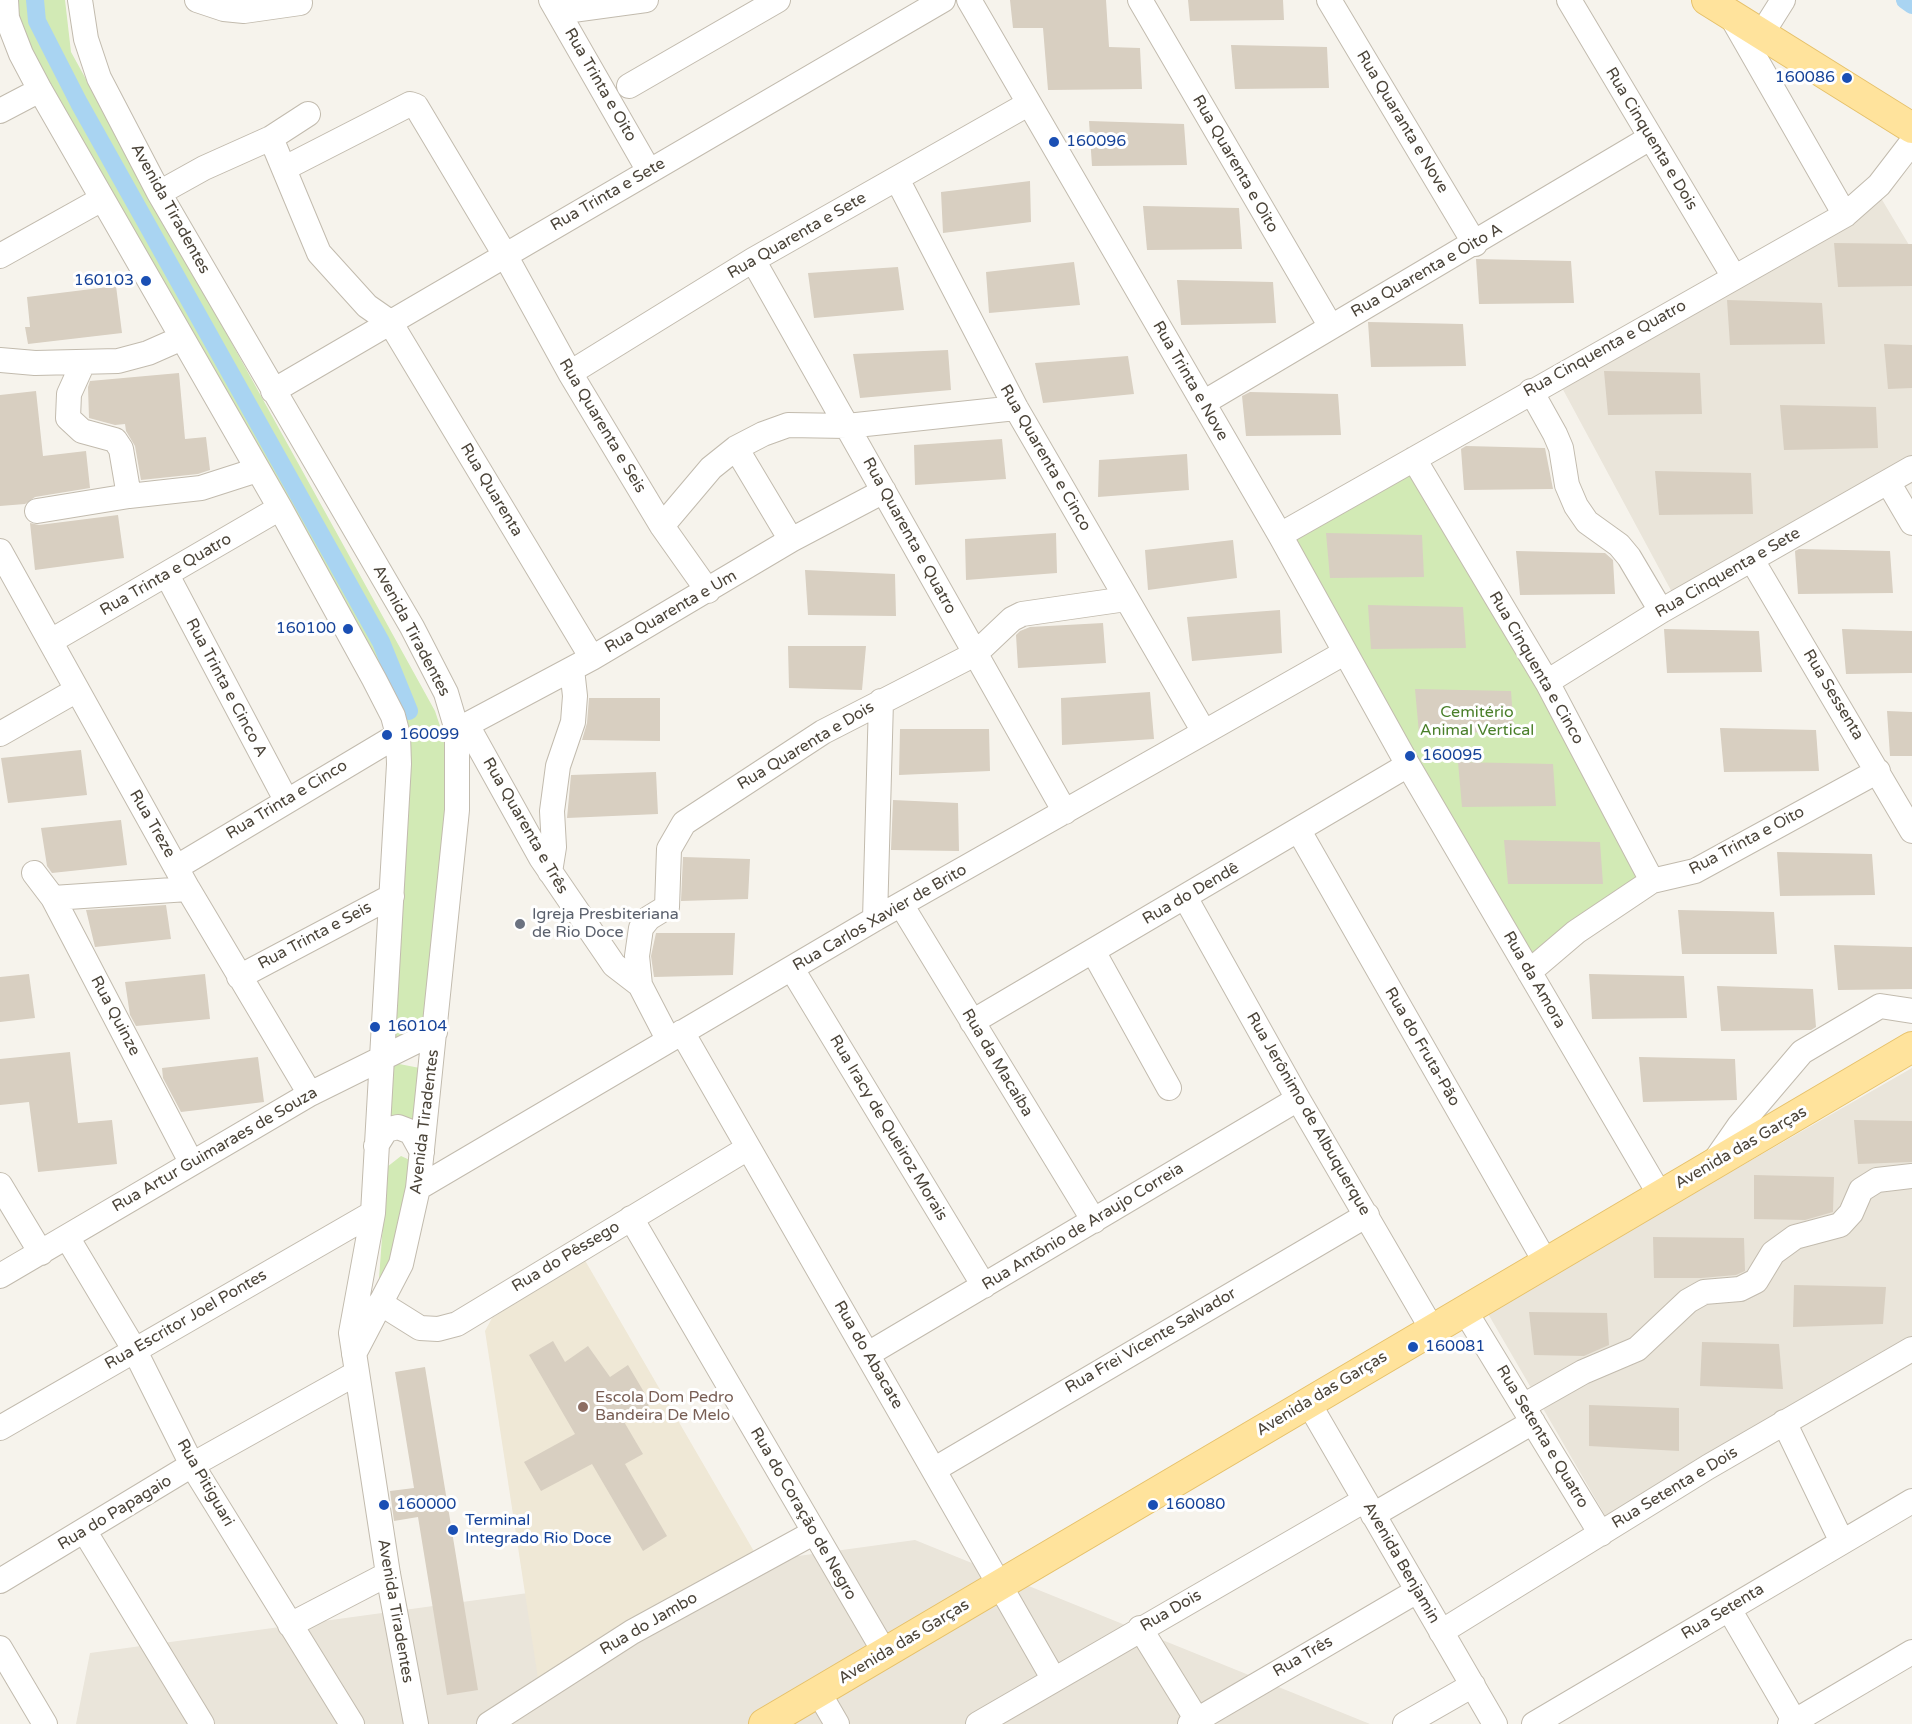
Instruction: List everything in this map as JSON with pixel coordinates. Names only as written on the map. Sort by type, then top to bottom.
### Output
[{"type":"main road","points":[[1719,8],[1912,128]]},
{"type":"main road","name":"Avenida das Garças","points":[[764,1724],[1912,1047]]},
{"type":"street","name":"Avenida Tiradentes","points":[[6,0],[8,18],[14,36],[40,90],[280,508],[374,679],[393,716],[398,735],[399,764],[392,896],[372,1223],[351,1334],[388,1574],[416,1724]]},
{"type":"street","name":"Avenida Tiradentes","points":[[80,0],[86,39],[99,78],[159,193],[412,627],[462,728],[458,810],[418,1188],[401,1264],[380,1303],[354,1365]]},
{"type":"street","points":[[197,0],[224,9],[244,11],[300,3]]},
{"type":"street","points":[[555,6],[646,0]]},
{"type":"street","points":[[629,86],[778,0]]},
{"type":"street","name":"Rua Trinta e Sete","points":[[273,391],[943,0]]},
{"type":"street","name":"Rua Trinta e Nove","points":[[969,0],[1280,535],[1408,765]]},
{"type":"street","name":"Rua Quarenta e Oito","points":[[1140,0],[1331,327]]},
{"type":"street","name":"Rua Quaranta e Nove","points":[[1329,0],[1475,244]]},
{"type":"street","name":"Rua Cinquenta e Dois","points":[[1569,0],[1734,277]]},
{"type":"street","points":[[1761,35],[1783,0]]},
{"type":"street","name":"Rua Trinta e Oito","points":[[555,6],[649,171]]},
{"type":"street","points":[[1719,8],[1845,215]]},
{"type":"street","points":[[0,111],[40,90]]},
{"type":"street","name":"Rua Quarenta e Sete","points":[[570,373],[753,260],[1028,104]]},
{"type":"street","name":"Rua Quarenta e Seis","points":[[285,168],[414,105],[505,255],[570,373],[662,526],[708,591]]},
{"type":"street","points":[[159,193],[204,168],[271,138],[308,114]]},
{"type":"street","points":[[271,138],[319,253],[367,306],[390,322]]},
{"type":"street","name":"Rua Quarenta e Oito A","points":[[1203,403],[1475,244],[1650,138]]},
{"type":"street","name":"Rua Cinquenta e Quatro","points":[[1280,535],[1531,390],[1845,215],[1879,185],[1912,142]]},
{"type":"street","name":"Rua Quarenta e Cinco","points":[[897,179],[1016,408],[1204,732]]},
{"type":"street","points":[[0,256],[102,199]]},
{"type":"street","name":"Rua Quarenta e Quatro","points":[[753,260],[1065,812]]},
{"type":"street","name":"Rua Quarenta","points":[[390,322],[582,663]]},
{"type":"street","points":[[0,360],[83,363],[118,361],[148,354],[182,338]]},
{"type":"street","points":[[83,363],[69,394],[68,418],[82,431],[115,440],[121,449],[129,496]]},
{"type":"street","points":[[1531,390],[1556,434],[1567,484],[1576,506],[1587,522],[1619,545],[1629,557],[1661,611]]},
{"type":"street","points":[[662,526],[711,468],[736,448],[763,434],[788,426],[847,426],[1016,408]]},
{"type":"street","points":[[736,448],[791,540]]},
{"type":"street","name":"Rua Cinquenta e Cinco","points":[[1414,459],[1547,682],[1652,881]]},
{"type":"street","name":"Rua Cinquenta e Sete","points":[[1547,682],[1661,611],[1912,468]]},
{"type":"street","points":[[37,511],[129,496],[201,488],[257,470]]},
{"type":"street","points":[[1888,482],[1912,523]]},
{"type":"street","name":"Rua Quarenta e Um","points":[[462,728],[582,663],[708,591],[791,540],[884,491]]},
{"type":"street","name":"Rua Trinta e Quatro","points":[[51,641],[280,508]]},
{"type":"street","name":"Rua Treze","points":[[0,551],[188,889],[310,1094]]},
{"type":"street","name":"Rua Sessenta","points":[[1752,560],[1912,831]]},
{"type":"street","name":"Rua Trinta e Cinco A","points":[[167,575],[286,800]]},
{"type":"street","name":"Rua Quarenta e Dois","points":[[640,985],[637,956],[640,928],[649,918],[667,907],[669,849],[684,823],[823,732],[975,654],[1012,619],[1022,614],[1126,599]]},
{"type":"street","name":"Rua Carlos Xavier de Brito","points":[[418,1188],[875,919],[902,906],[1344,653]]},
{"type":"street","points":[[550,872],[554,847],[552,812],[558,766],[573,722],[575,696],[582,663]]},
{"type":"street","points":[[0,734],[77,690]]},
{"type":"street","points":[[875,919],[881,701]]},
{"type":"street","name":"Rua Quarenta e Três","points":[[462,728],[550,872],[614,966],[640,985],[675,1036]]},
{"type":"street","name":"Rua Trinta e Cinco","points":[[177,867],[398,735]]},
{"type":"street","name":"Rua do Dendê","points":[[972,1022],[1408,765]]},
{"type":"street","name":"Rua da Amora","points":[[1408,765],[1660,1195]]},
{"type":"street","name":"Rua Trinta e Oito","points":[[1529,972],[1576,932],[1652,881],[1695,871],[1878,771]]},
{"type":"street","name":"Rua do Fruta-Pão","points":[[1299,831],[1546,1263]]},
{"type":"street","name":"Rua Quinze","points":[[34,873],[53,898],[192,1162]]},
{"type":"street","points":[[53,898],[188,889]]},
{"type":"street","name":"Rua Trinta e Seis","points":[[239,977],[392,896]]},
{"type":"street","name":"Rua Jerônimo de Albuquerque","points":[[1185,897],[1298,1099],[1432,1329]]},
{"type":"street","name":"Rua da Macaíba","points":[[902,906],[1094,1221]]},
{"type":"street","points":[[1094,951],[1170,1088]]},
{"type":"street","name":"Rua Iracy de Queiroz Morais","points":[[792,969],[984,1286]]},
{"type":"street","points":[[1712,1165],[1738,1126],[1802,1052],[1880,1006],[1912,1011]]},
{"type":"street","name":"Rua Artur Guimaraes de Souza","points":[[0,1276],[310,1094],[435,1032]]},
{"type":"street","name":"Rua do Abacate","points":[[675,1036],[748,1148],[935,1468],[1053,1678]]},
{"type":"street","name":"Rua Antônio de Araujo Correia","points":[[868,1354],[1298,1099]]},
{"type":"street","points":[[376,1146],[381,1134],[398,1127],[411,1132],[422,1152]]},
{"type":"street","name":"Rua do Pêssego","points":[[380,1303],[420,1328],[438,1329],[457,1324],[748,1148]]},
{"type":"street","name":"Rua Dois","points":[[978,1724],[1140,1628],[1369,1508],[1528,1414],[1583,1372],[1636,1349],[1688,1301],[1704,1292],[1740,1289],[1756,1281],[1773,1253],[1795,1237],[1840,1225],[1851,1213],[1861,1190],[1877,1180],[1912,1176]]},
{"type":"street","points":[[3,1193],[41,1252]]},
{"type":"street","name":"Rua Frei Vicente Salvador","points":[[935,1468],[1367,1215]]},
{"type":"street","name":"Rua do Coração de Negro","points":[[631,1218],[885,1653]]},
{"type":"street","points":[[372,1223],[372,1277],[380,1303]]},
{"type":"street","name":"Rua Escritor Joel Pontes","points":[[0,1428],[134,1349],[372,1223]]},
{"type":"street","name":"Rua Pitiguari","points":[[67,1237],[134,1349],[192,1465],[352,1724]]},
{"type":"street","name":"Rua Setenta e Quatro","points":[[1465,1311],[1600,1533]]},
{"type":"street","name":"Rua Setenta e Dois","points":[[1441,1632],[1784,1422],[1912,1349]]},
{"type":"street","name":"Rua do Papagaio","points":[[0,1581],[85,1532],[354,1365]]},
{"type":"street","name":"Avenida Benjamin","points":[[1308,1402],[1495,1724]]},
{"type":"street","points":[[1784,1422],[1842,1542]]},
{"type":"street","name":"Rua Setenta","points":[[1534,1724],[1842,1542],[1911,1505]]},
{"type":"street","points":[[85,1532],[202,1724]]},
{"type":"street","name":"Rua do Jambo","points":[[489,1724],[632,1632],[813,1533]]},
{"type":"street","points":[[290,1625],[388,1574]]},
{"type":"street","name":"Rua Três","points":[[1193,1722],[1417,1591]]},
{"type":"street","points":[[1729,1609],[1793,1723],[1912,1652]]},
{"type":"street","points":[[1140,1628],[1193,1722]]},
{"type":"street","points":[[0,1648],[45,1724]]},
{"type":"street","points":[[1405,1724],[1473,1685]]},
{"type":"street","points":[[819,1693],[837,1724]]},
{"type":"shaded area","points":[[1881,198],[1912,250],[1912,455],[1674,596],[1560,384]]},
{"type":"shaded area","points":[[1912,1068],[1912,1342],[1606,1517],[1487,1312]]},
{"type":"shaded area","name":"Escola Dom Pedro Bandeira De Melo","points":[[583,1257],[759,1560],[539,1685],[485,1331],[492,1318]]},
{"type":"shaded area","points":[[915,1540],[1370,1724],[76,1724],[90,1653]]},
{"type":"green space","points":[[9,0],[65,0],[71,52],[435,711],[456,774],[433,1018],[395,1045],[409,795],[400,724],[40,84]]},
{"type":"green space","name":"Cemitério Animal Vertical","points":[[1414,459],[1652,881],[1529,972],[1280,535]]},
{"type":"green space","points":[[394,1063],[425,1069],[419,1107],[410,1127],[386,1118]]},
{"type":"green space","points":[[401,1156],[412,1161],[404,1252],[378,1293],[387,1167]]},
{"type":"building","points":[[1010,0],[1106,0],[1109,47],[1140,48],[1142,89],[1048,90],[1043,28],[1013,28]]},
{"type":"building","points":[[1188,0],[1283,0],[1284,20],[1190,21]]},
{"type":"building","points":[[1231,45],[1327,47],[1329,88],[1235,89]]},
{"type":"building","points":[[1089,121],[1184,124],[1187,165],[1092,166]]},
{"type":"building","points":[[1030,181],[1031,222],[943,233],[941,192]]},
{"type":"building","points":[[1143,206],[1239,208],[1242,249],[1147,250]]},
{"type":"building","points":[[1834,243],[1912,244],[1912,286],[1838,287]]},
{"type":"building","points":[[1476,259],[1571,261],[1574,303],[1479,304]]},
{"type":"building","points":[[1074,262],[1080,305],[989,313],[986,272]]},
{"type":"building","points":[[898,267],[904,310],[814,318],[808,273]]},
{"type":"building","points":[[1177,280],[1273,282],[1276,323],[1181,325]]},
{"type":"building","points":[[116,286],[122,333],[28,344],[25,327],[30,327],[27,297]]},
{"type":"building","points":[[1727,300],[1822,303],[1825,344],[1730,345]]},
{"type":"building","points":[[1368,322],[1463,324],[1466,366],[1371,367]]},
{"type":"building","points":[[1884,344],[1912,345],[1912,388],[1888,389]]},
{"type":"building","points":[[948,350],[951,390],[860,398],[853,354]]},
{"type":"building","points":[[1128,356],[1134,394],[1043,403],[1035,363]]},
{"type":"building","points":[[1604,371],[1700,373],[1702,414],[1608,415]]},
{"type":"building","points":[[179,373],[185,439],[206,437],[210,470],[198,474],[141,480],[135,446],[126,431],[125,424],[115,425],[89,418],[88,387],[90,381]]},
{"type":"building","points":[[36,391],[43,456],[86,451],[90,488],[35,497],[25,504],[0,506],[0,395]]},
{"type":"building","points":[[1250,392],[1338,394],[1341,435],[1246,436],[1242,396]]},
{"type":"building","points":[[1780,405],[1876,407],[1878,448],[1784,450]]},
{"type":"building","points":[[1002,439],[1006,479],[915,485],[914,445]]},
{"type":"building","points":[[1466,446],[1545,448],[1553,489],[1464,490],[1461,449]]},
{"type":"building","points":[[1187,454],[1189,490],[1098,497],[1099,460]]},
{"type":"building","points":[[1655,471],[1751,473],[1753,514],[1659,515]]},
{"type":"building","points":[[118,515],[124,558],[35,570],[30,523],[39,525]]},
{"type":"building","points":[[1056,533],[1057,573],[966,580],[965,539]]},
{"type":"building","points":[[1326,533],[1422,535],[1424,577],[1330,578]]},
{"type":"building","points":[[1233,540],[1237,578],[1148,590],[1145,550]]},
{"type":"building","points":[[1799,549],[1890,551],[1893,593],[1798,594],[1795,551]]},
{"type":"building","points":[[1516,551],[1605,553],[1613,560],[1615,594],[1520,595]]},
{"type":"building","points":[[805,570],[895,574],[896,616],[808,615]]},
{"type":"building","points":[[1368,605],[1463,607],[1466,648],[1371,649]]},
{"type":"building","points":[[1280,610],[1282,653],[1192,661],[1187,617]]},
{"type":"building","points":[[1103,623],[1106,663],[1018,668],[1016,635],[1020,631],[1030,627]]},
{"type":"building","points":[[1664,629],[1759,631],[1762,672],[1667,673]]},
{"type":"building","points":[[1842,629],[1912,631],[1912,673],[1846,674]]},
{"type":"building","points":[[788,646],[866,646],[862,690],[789,688]]},
{"type":"building","points":[[1415,689],[1511,691],[1514,732],[1419,733]]},
{"type":"building","points":[[1150,692],[1154,739],[1062,745],[1061,698]]},
{"type":"building","points":[[589,698],[660,698],[660,741],[582,740],[587,723]]},
{"type":"building","points":[[1887,711],[1912,712],[1912,756],[1890,756]]},
{"type":"building","points":[[1720,728],[1816,730],[1819,771],[1724,772]]},
{"type":"building","points":[[900,729],[989,729],[990,771],[899,775]]},
{"type":"building","points":[[81,750],[87,795],[8,803],[1,758]]},
{"type":"building","points":[[1458,762],[1553,764],[1556,806],[1462,807]]},
{"type":"building","points":[[656,772],[658,814],[567,818],[571,775]]},
{"type":"building","points":[[893,800],[958,803],[959,851],[891,850]]},
{"type":"building","points":[[121,820],[127,865],[52,873],[47,866],[41,828]]},
{"type":"building","points":[[1504,840],[1600,842],[1603,884],[1508,884]]},
{"type":"building","points":[[1777,852],[1872,854],[1875,895],[1780,896]]},
{"type":"building","points":[[683,857],[750,859],[748,899],[681,901]]},
{"type":"building","points":[[166,905],[171,939],[95,947],[86,910]]},
{"type":"building","points":[[1678,910],[1774,912],[1777,954],[1682,954]]},
{"type":"building","points":[[656,933],[735,933],[733,975],[654,977],[651,956]]},
{"type":"building","points":[[1834,945],[1912,947],[1912,989],[1838,990]]},
{"type":"building","points":[[29,974],[35,1018],[0,1022],[0,977]]},
{"type":"building","points":[[205,974],[210,1019],[136,1026],[130,1015],[125,982]]},
{"type":"building","points":[[1589,974],[1684,976],[1687,1018],[1592,1019]]},
{"type":"building","points":[[1717,986],[1813,989],[1816,1027],[1811,1030],[1721,1031]]},
{"type":"building","points":[[70,1052],[78,1123],[112,1120],[117,1164],[38,1172],[29,1102],[0,1105],[0,1059]]},
{"type":"building","points":[[258,1057],[264,1102],[181,1112],[163,1078],[162,1068]]},
{"type":"building","points":[[1639,1057],[1735,1059],[1737,1100],[1643,1102]]},
{"type":"building","points":[[1854,1120],[1912,1121],[1912,1162],[1858,1164]]},
{"type":"building","points":[[1754,1175],[1834,1177],[1833,1212],[1805,1220],[1754,1219]]},
{"type":"building","points":[[1653,1237],[1744,1238],[1745,1271],[1736,1275],[1701,1278],[1654,1278]]},
{"type":"building","points":[[1794,1285],[1886,1287],[1883,1324],[1793,1327]]},
{"type":"building","points":[[1529,1312],[1607,1313],[1609,1345],[1584,1356],[1534,1355]]},
{"type":"building","points":[[553,1341],[565,1362],[588,1346],[610,1377],[628,1365],[651,1404],[623,1420],[643,1454],[625,1464],[667,1536],[643,1551],[592,1464],[541,1491],[524,1462],[575,1434],[529,1355]]},
{"type":"building","points":[[1702,1342],[1779,1344],[1783,1389],[1700,1386]]},
{"type":"building","points":[[425,1367],[478,1690],[447,1695],[418,1517],[394,1521],[390,1491],[414,1488],[395,1372]]},
{"type":"building","points":[[1589,1405],[1679,1408],[1679,1451],[1589,1446]]},
{"type":"waterway","points":[[35,0],[37,21],[79,103],[381,642],[409,711]]},
{"type":"waterway","points":[[1905,0],[1912,5]]},
{"type":"place","name":"160086","points":[[1847,78]]},
{"type":"place","name":"160096","points":[[1054,142]]},
{"type":"place","name":"160103","points":[[146,281]]},
{"type":"place","name":"160100","points":[[348,629]]},
{"type":"place","name":"160099","points":[[387,735]]},
{"type":"place","name":"160095","points":[[1410,756]]},
{"type":"place","name":"Igreja Presbiteriana de Rio Doce","points":[[520,924]]},
{"type":"place","name":"160104","points":[[375,1027]]},
{"type":"place","name":"160081","points":[[1413,1347]]},
{"type":"place","name":"Escola Dom Pedro Bandeira De Melo","points":[[583,1407]]},
{"type":"place","name":"160000","points":[[384,1505]]},
{"type":"place","name":"160080","points":[[1153,1505]]},
{"type":"place","name":"Terminal Integrado Rio Doce","points":[[453,1530]]}]
